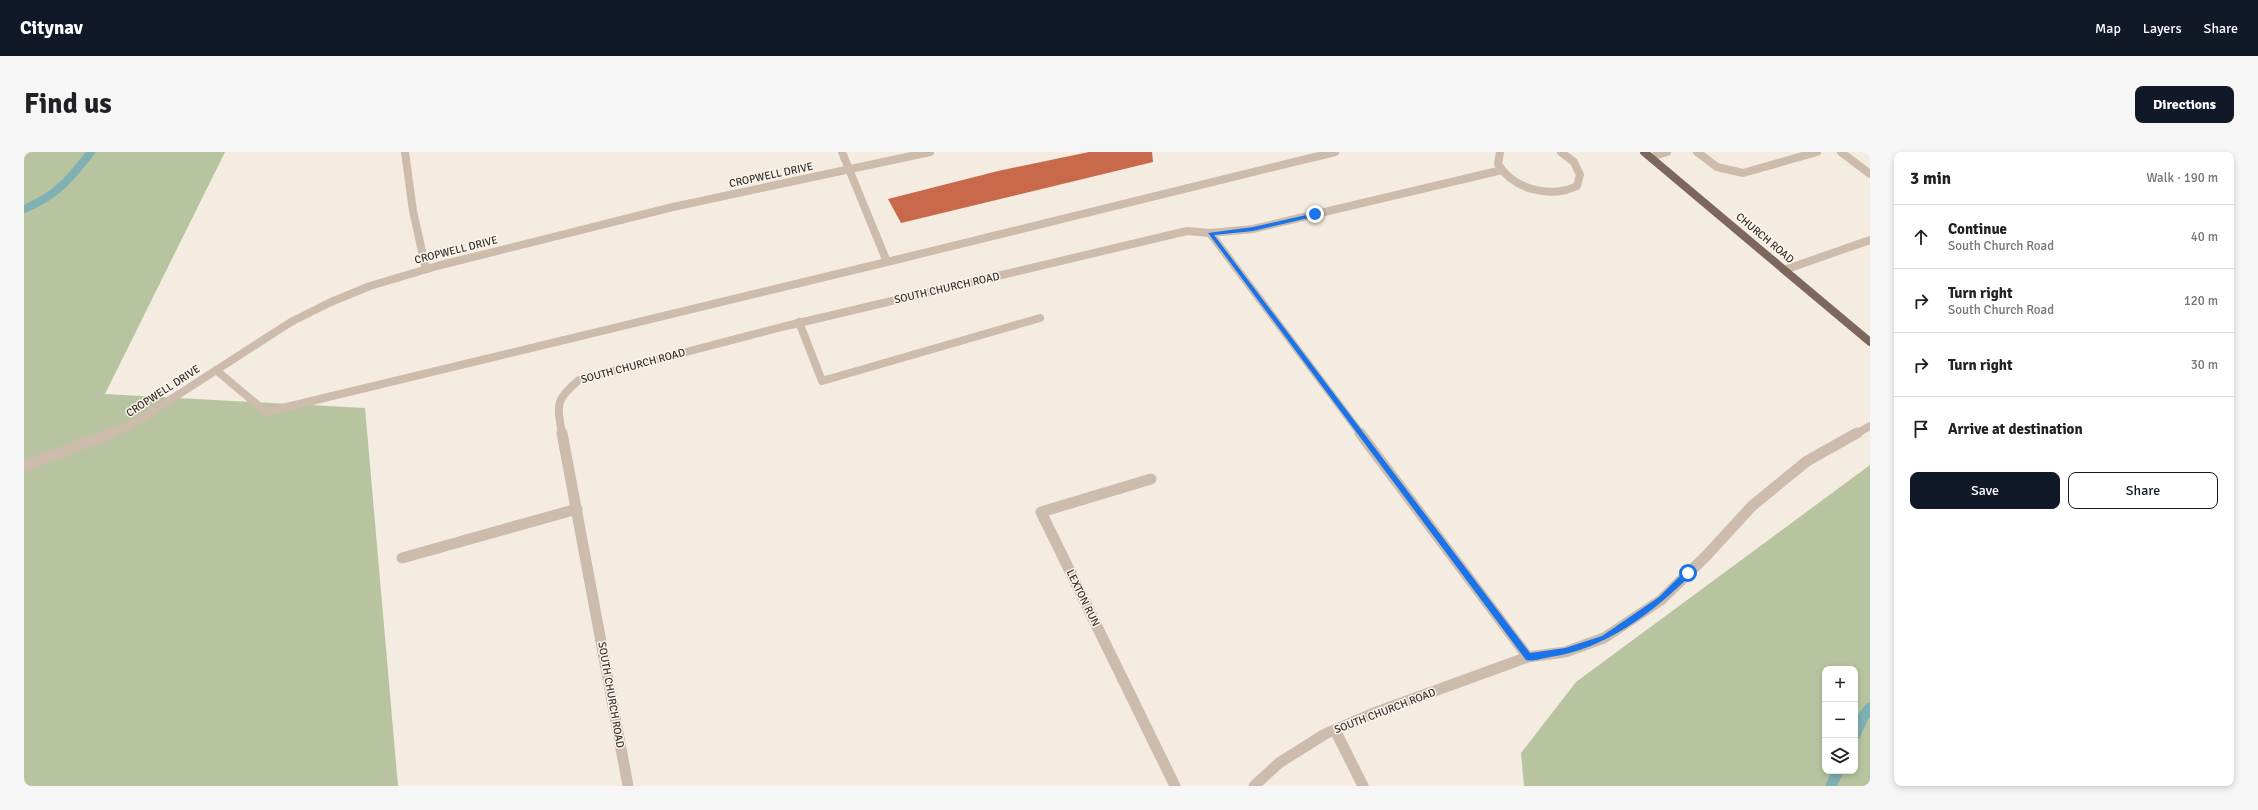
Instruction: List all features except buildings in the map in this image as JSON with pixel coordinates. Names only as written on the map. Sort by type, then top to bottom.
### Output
[{"type":"main road","name":"CHURCH ROAD","points":[[1648,155],[1870,342]]},
{"type":"street","points":[[405,152],[407,179],[414,222],[426,269]]},
{"type":"street","points":[[842,152],[887,262]]},
{"type":"street","name":"CROPWELL DRIVE","points":[[24,466],[82,446],[131,425],[291,322],[331,302],[370,286],[426,269],[673,207],[930,152]]},
{"type":"street","points":[[216,370],[266,412],[1335,152]]},
{"type":"street","points":[[1500,152],[1498,162],[1502,170],[1520,185],[1533,190],[1552,192],[1569,189],[1576,184],[1580,178],[1579,170],[1574,162],[1561,152]]},
{"type":"street","points":[[1648,155],[1667,152]]},
{"type":"street","points":[[1697,152],[1717,168],[1743,173],[1817,152]]},
{"type":"street","points":[[1841,152],[1870,174]]},
{"type":"street","name":"SOUTH CHURCH ROAD","points":[[628,786],[558,410],[562,394],[579,380],[800,322],[1187,231],[1210,233],[1253,229],[1502,170]]},
{"type":"street","points":[[1210,233],[1528,657]]},
{"type":"street","points":[[1784,270],[1870,240]]},
{"type":"street","points":[[800,322],[822,380],[1040,318]]},
{"type":"street","name":"SOUTH CHURCH ROAD","points":[[1254,786],[1279,763],[1335,730],[1374,713],[1528,657],[1565,652],[1604,638],[1661,600],[1707,555],[1752,506],[1807,461],[1870,426]]},
{"type":"street","name":"LEXTON RUN","points":[[1151,479],[1041,512],[1176,786]]},
{"type":"street","points":[[402,558],[577,509]]},
{"type":"street","points":[[1335,730],[1363,786]]},
{"type":"green space","points":[[24,152],[225,152],[105,394],[365,408],[398,786],[24,786]]},
{"type":"green space","points":[[1870,465],[1870,786],[1524,786],[1521,753],[1576,682]]},
{"type":"waterway","points":[[24,209],[45,198],[62,186],[91,152]]},
{"type":"waterway","points":[[1858,728],[1863,717],[1870,708]]},
{"type":"waterway","points":[[1831,786],[1837,774]]},
{"type":"route","points":[[1315,214],[1253,229],[1210,233],[1528,657],[1565,652],[1604,638],[1661,600],[1688,573]]}]
